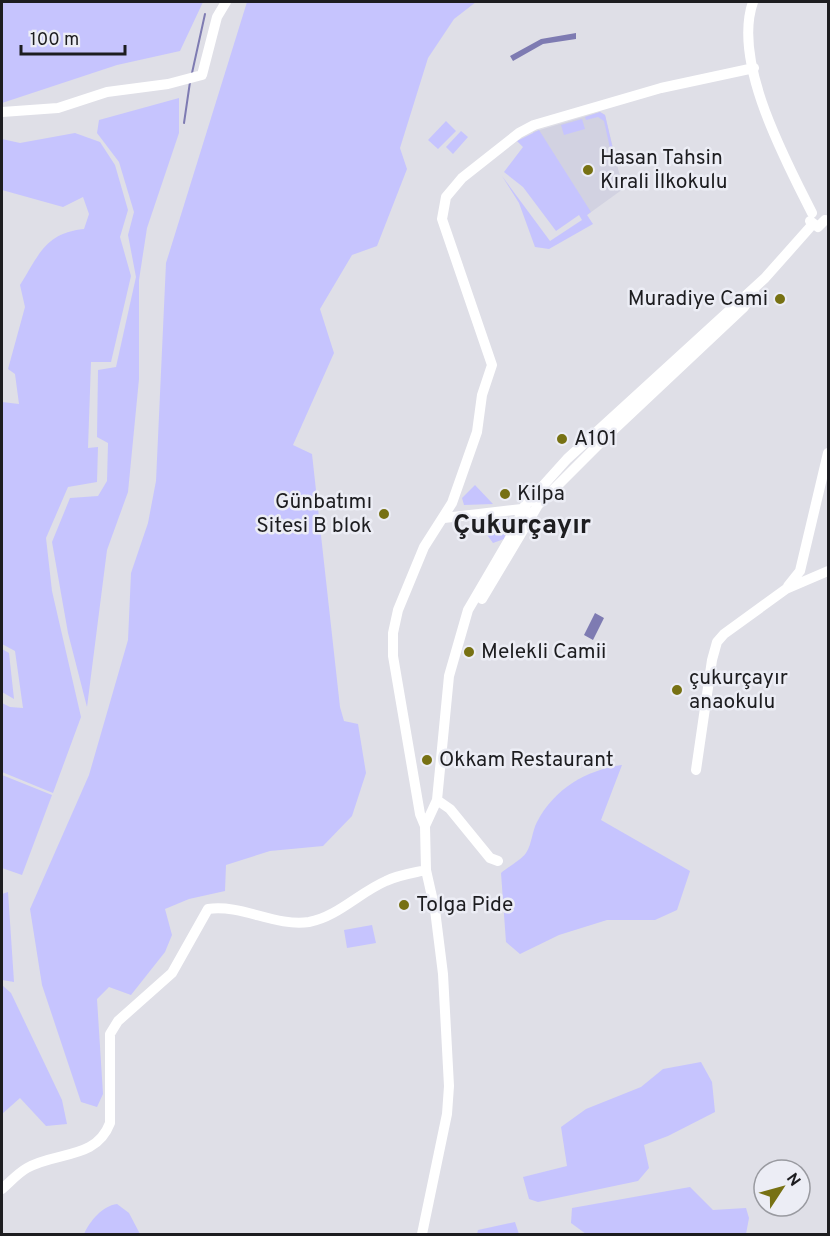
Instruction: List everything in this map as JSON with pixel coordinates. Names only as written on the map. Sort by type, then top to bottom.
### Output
[{"type":"street","points":[[2,112],[58,108],[107,92],[194,77],[217,17],[226,2]]},
{"type":"street","points":[[753,2],[748,23],[754,68],[764,110],[812,213]]},
{"type":"street","points":[[422,1234],[447,1114],[449,1086],[443,974],[435,910],[426,870],[425,826],[420,814],[408,730],[393,656],[393,633],[398,610],[411,574],[424,546],[452,503],[477,432],[482,395],[492,365],[441,219],[446,197],[482,161],[501,149],[519,132],[534,125],[661,88],[754,68]]},
{"type":"street","points":[[812,213],[821,212],[827,220],[821,226],[812,225]]},
{"type":"street","points":[[812,213],[809,219],[812,225]]},
{"type":"street","points":[[425,826],[437,800],[449,676],[456,643],[523,533],[527,511],[744,307],[765,278],[812,225]]},
{"type":"street","points":[[786,589],[800,571],[828,453]]},
{"type":"street","points":[[444,518],[527,511]]},
{"type":"street","points":[[696,770],[712,660],[717,642],[724,634],[786,589],[828,571]]},
{"type":"street","points":[[437,800],[450,809],[490,858],[498,861]]},
{"type":"street","points":[[2,1189],[27,1168],[59,1156],[82,1152],[106,1135],[111,1123],[110,1034],[118,1021],[172,973],[208,909],[225,907],[285,921],[306,922],[320,919],[386,881],[426,870]]},
{"type":"shaded area","points":[[2,2],[203,2],[180,51],[117,65],[2,103]]},
{"type":"shaded area","points":[[247,2],[476,2],[454,19],[428,58],[400,148],[407,169],[377,246],[352,255],[320,309],[334,353],[293,445],[312,454],[340,707],[344,721],[358,724],[366,773],[352,816],[323,846],[270,851],[226,865],[225,891],[189,899],[165,909],[172,935],[165,952],[131,995],[109,987],[97,999],[103,1094],[97,1107],[81,1102],[42,985],[30,909],[89,775],[128,640],[131,573],[148,523],[156,481],[166,263]]},
{"type":"shaded area","points":[[576,33],[576,39],[543,44],[513,61],[510,56],[541,39]]},
{"type":"shaded area","points":[[179,98],[179,133],[147,228],[139,280],[139,379],[128,492],[107,550],[87,707],[68,633],[52,542],[70,498],[98,496],[107,481],[108,443],[97,437],[98,370],[116,367],[136,277],[128,235],[134,212],[119,162],[97,133],[99,120]]},
{"type":"shaded area","name":"Hasan Tahsin Kırali İlkokulu","points":[[600,112],[605,115],[623,189],[587,215],[533,132]]},
{"type":"shaded area","points":[[600,112],[605,115],[616,162],[613,162],[604,121],[598,117],[586,120],[585,117]]},
{"type":"shaded area","points":[[582,119],[585,129],[564,135],[561,125]]},
{"type":"shaded area","points":[[446,121],[456,131],[438,149],[428,140]]},
{"type":"shaded area","points":[[539,130],[591,212],[587,215],[593,224],[549,249],[535,247],[519,203],[502,176],[550,241],[582,220],[579,215],[556,231],[523,187],[504,172],[523,147],[517,141]]},
{"type":"shaded area","points":[[461,131],[468,137],[453,154],[446,147]]},
{"type":"shaded area","points":[[75,133],[100,142],[115,165],[128,210],[120,237],[131,276],[111,362],[91,362],[88,448],[98,447],[97,482],[68,487],[46,538],[52,591],[81,717],[53,793],[2,772],[2,703],[10,707],[23,708],[15,651],[2,644],[2,402],[19,404],[15,374],[8,369],[25,307],[20,285],[44,247],[60,235],[84,229],[89,214],[83,197],[63,207],[2,190],[2,139],[20,143]]},
{"type":"shaded area","points":[[475,485],[493,504],[464,505],[462,498]]},
{"type":"shaded area","points":[[511,518],[504,539],[493,543],[485,532],[486,520]]},
{"type":"shaded area","points":[[595,613],[604,618],[593,640],[584,635]]},
{"type":"shaded area","points":[[2,649],[9,653],[14,699],[2,692]]},
{"type":"shaded area","points":[[622,765],[601,820],[690,871],[677,910],[655,920],[607,920],[559,935],[520,954],[506,942],[501,873],[526,853],[537,822],[552,800],[562,791],[572,783],[596,771]]},
{"type":"shaded area","points":[[2,775],[52,795],[22,875],[2,868]]},
{"type":"shaded area","points":[[8,892],[14,982],[2,980],[2,894]]},
{"type":"shaded area","points":[[372,925],[376,943],[347,948],[344,930]]},
{"type":"shaded area","points":[[2,985],[11,993],[62,1100],[67,1124],[46,1126],[20,1098],[2,1114]]},
{"type":"shaded area","points":[[701,1062],[712,1082],[715,1112],[668,1136],[644,1145],[649,1168],[638,1181],[538,1202],[529,1199],[523,1177],[567,1166],[561,1127],[586,1109],[641,1087],[663,1069]]},
{"type":"shaded area","points":[[690,1187],[713,1210],[746,1208],[749,1218],[746,1234],[586,1234],[571,1223],[572,1208]]},
{"type":"shaded area","points":[[117,1204],[129,1213],[140,1234],[84,1234],[97,1215]]},
{"type":"shaded area","points":[[515,1222],[519,1234],[477,1234],[478,1230]]},
{"type":"waterway","points":[[192,73],[205,14]]},
{"type":"waterway","points":[[184,123],[190,82]]},
{"type":"place","name":"Hasan Tahsin Kırali İlkokulu","points":[[588,170]]},
{"type":"place","name":"Muradiye Cami","points":[[780,299]]},
{"type":"place","name":"A101","points":[[562,439]]},
{"type":"place","name":"Kilpa","points":[[505,494]]},
{"type":"place","name":"Günbatımı Sitesi B blok","points":[[384,514]]},
{"type":"place","name":"Melekli Camii","points":[[469,652]]},
{"type":"place","name":"çukurçayır anaokulu","points":[[677,690]]},
{"type":"place","name":"Okkam Restaurant","points":[[427,760]]},
{"type":"place","name":"Tolga Pide","points":[[404,905]]},
{"type":"district","name":"Çukurçayır","points":[[522,526]]}]
